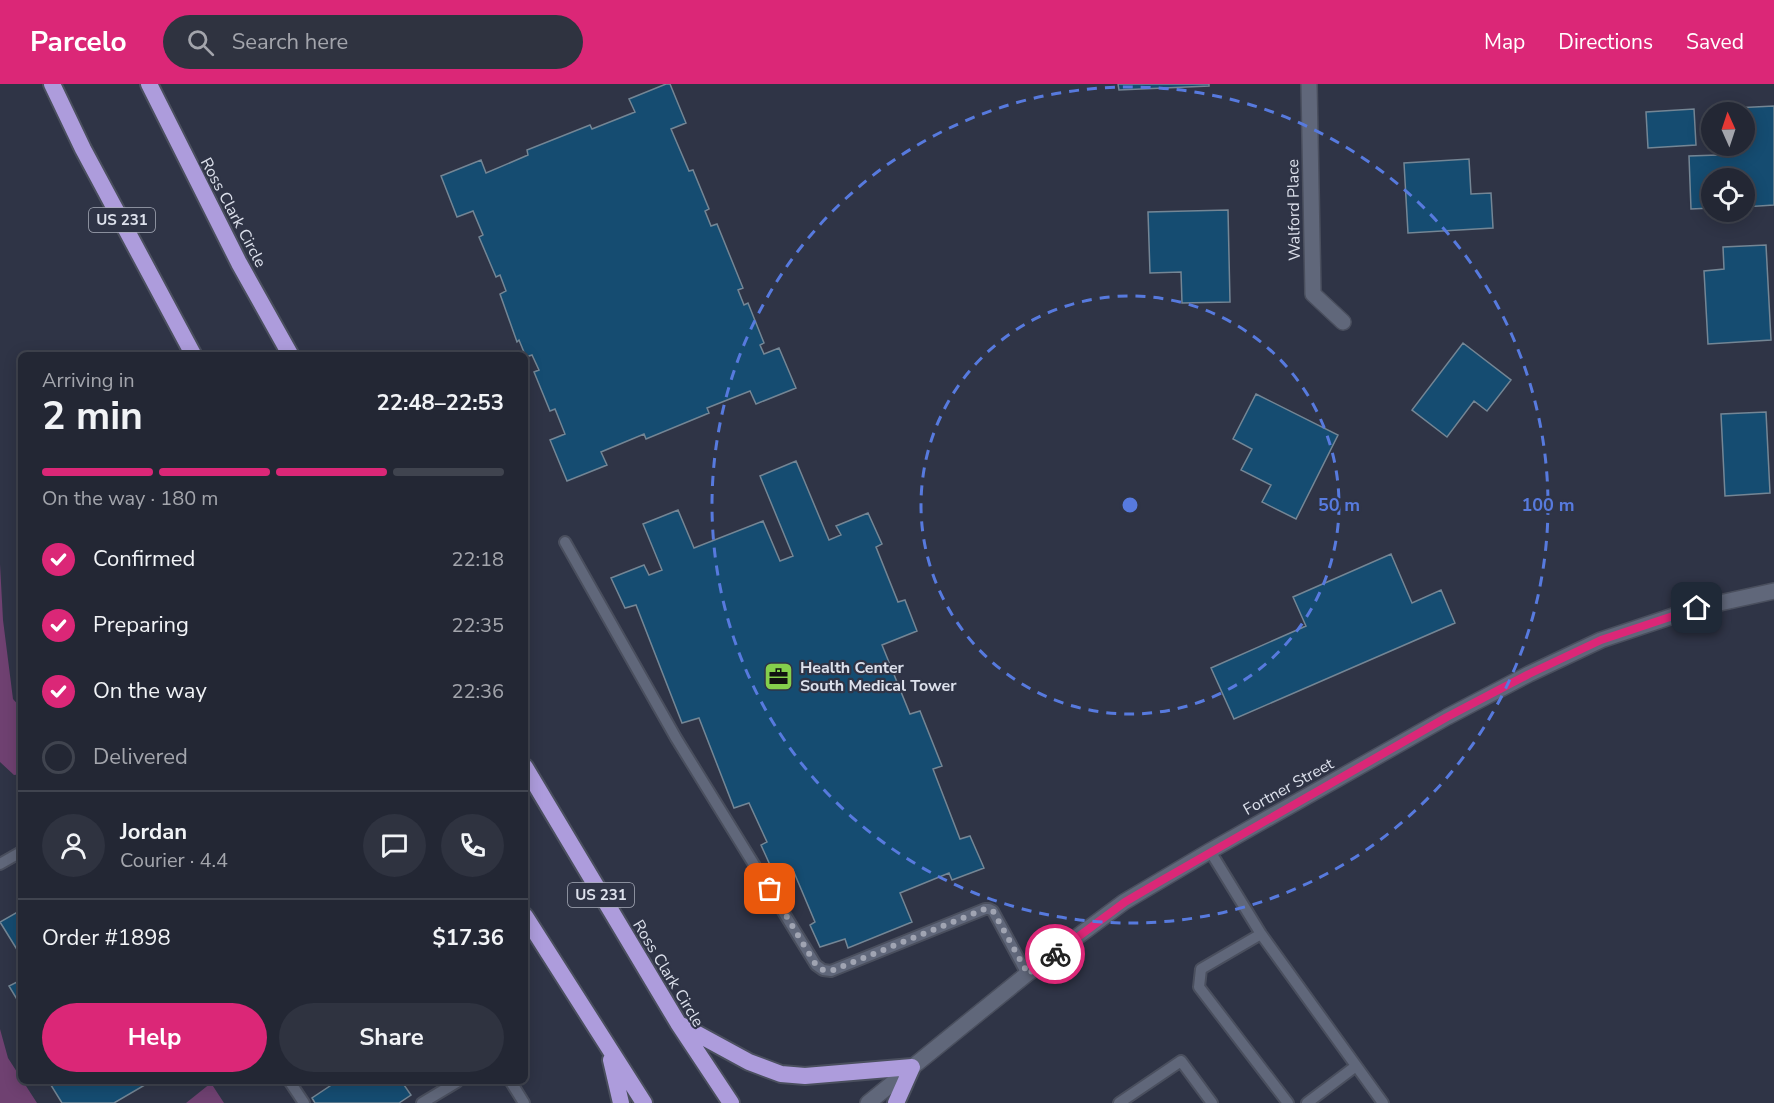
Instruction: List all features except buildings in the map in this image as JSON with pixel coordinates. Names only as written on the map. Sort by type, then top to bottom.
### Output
[{"type":"highway","name":"US 231","points":[[52,84],[83,149],[192,352]]},
{"type":"highway","name":"Ross Clark Circle","points":[[148,84],[239,263],[289,352]]},
{"type":"highway","name":"Ross Clark Circle","points":[[528,772],[678,1023],[731,1103]]},
{"type":"highway","points":[[528,921],[644,1103]]},
{"type":"highway","points":[[678,1023],[749,1062],[781,1074],[805,1076],[912,1067],[896,1103]]},
{"type":"highway","points":[[608,1048],[621,1103]]},
{"type":"street","name":"Walford Place","points":[[1309,84],[1312,294],[1343,322]]},
{"type":"street","name":"Fortner Street","points":[[868,1103],[1028,974],[1125,902],[1210,851],[1447,717],[1601,640],[1697,608],[1774,591]]},
{"type":"lane","points":[[565,542],[676,738],[816,965],[823,970],[831,971],[989,909],[993,911],[1028,974]]},
{"type":"lane","points":[[1210,851],[1261,934],[1383,1103]]},
{"type":"lane","points":[[0,864],[18,854]]},
{"type":"lane","points":[[1261,934],[1201,969],[1199,987],[1288,1103]]},
{"type":"lane","points":[[1119,1103],[1181,1061],[1212,1103]]},
{"type":"lane","points":[[1306,1103],[1356,1066]]},
{"type":"lane","points":[[291,1084],[304,1103]]},
{"type":"lane","points":[[422,1103],[438,1099],[455,1084]]},
{"type":"lane","points":[[512,1084],[524,1103]]},
{"type":"shaded area","points":[[0,564],[3,620],[13,699],[18,705],[18,774],[14,775],[0,762]]},
{"type":"shaded area","points":[[0,1029],[8,1058],[18,1074],[18,1084],[25,1084],[37,1103],[0,1103]]},
{"type":"shaded area","points":[[212,1084],[224,1103],[186,1103]]},
{"type":"way so far","points":[[770,889],[816,965],[823,970],[831,971],[985,909],[993,911],[1028,974],[1055,954]]},
{"type":"place","name":"Health Center South Medical Tower","points":[[779,676]]},
{"type":"route","points":[[1055,954],[1125,902],[1210,851],[1447,717],[1601,640],[1697,608]]}]
